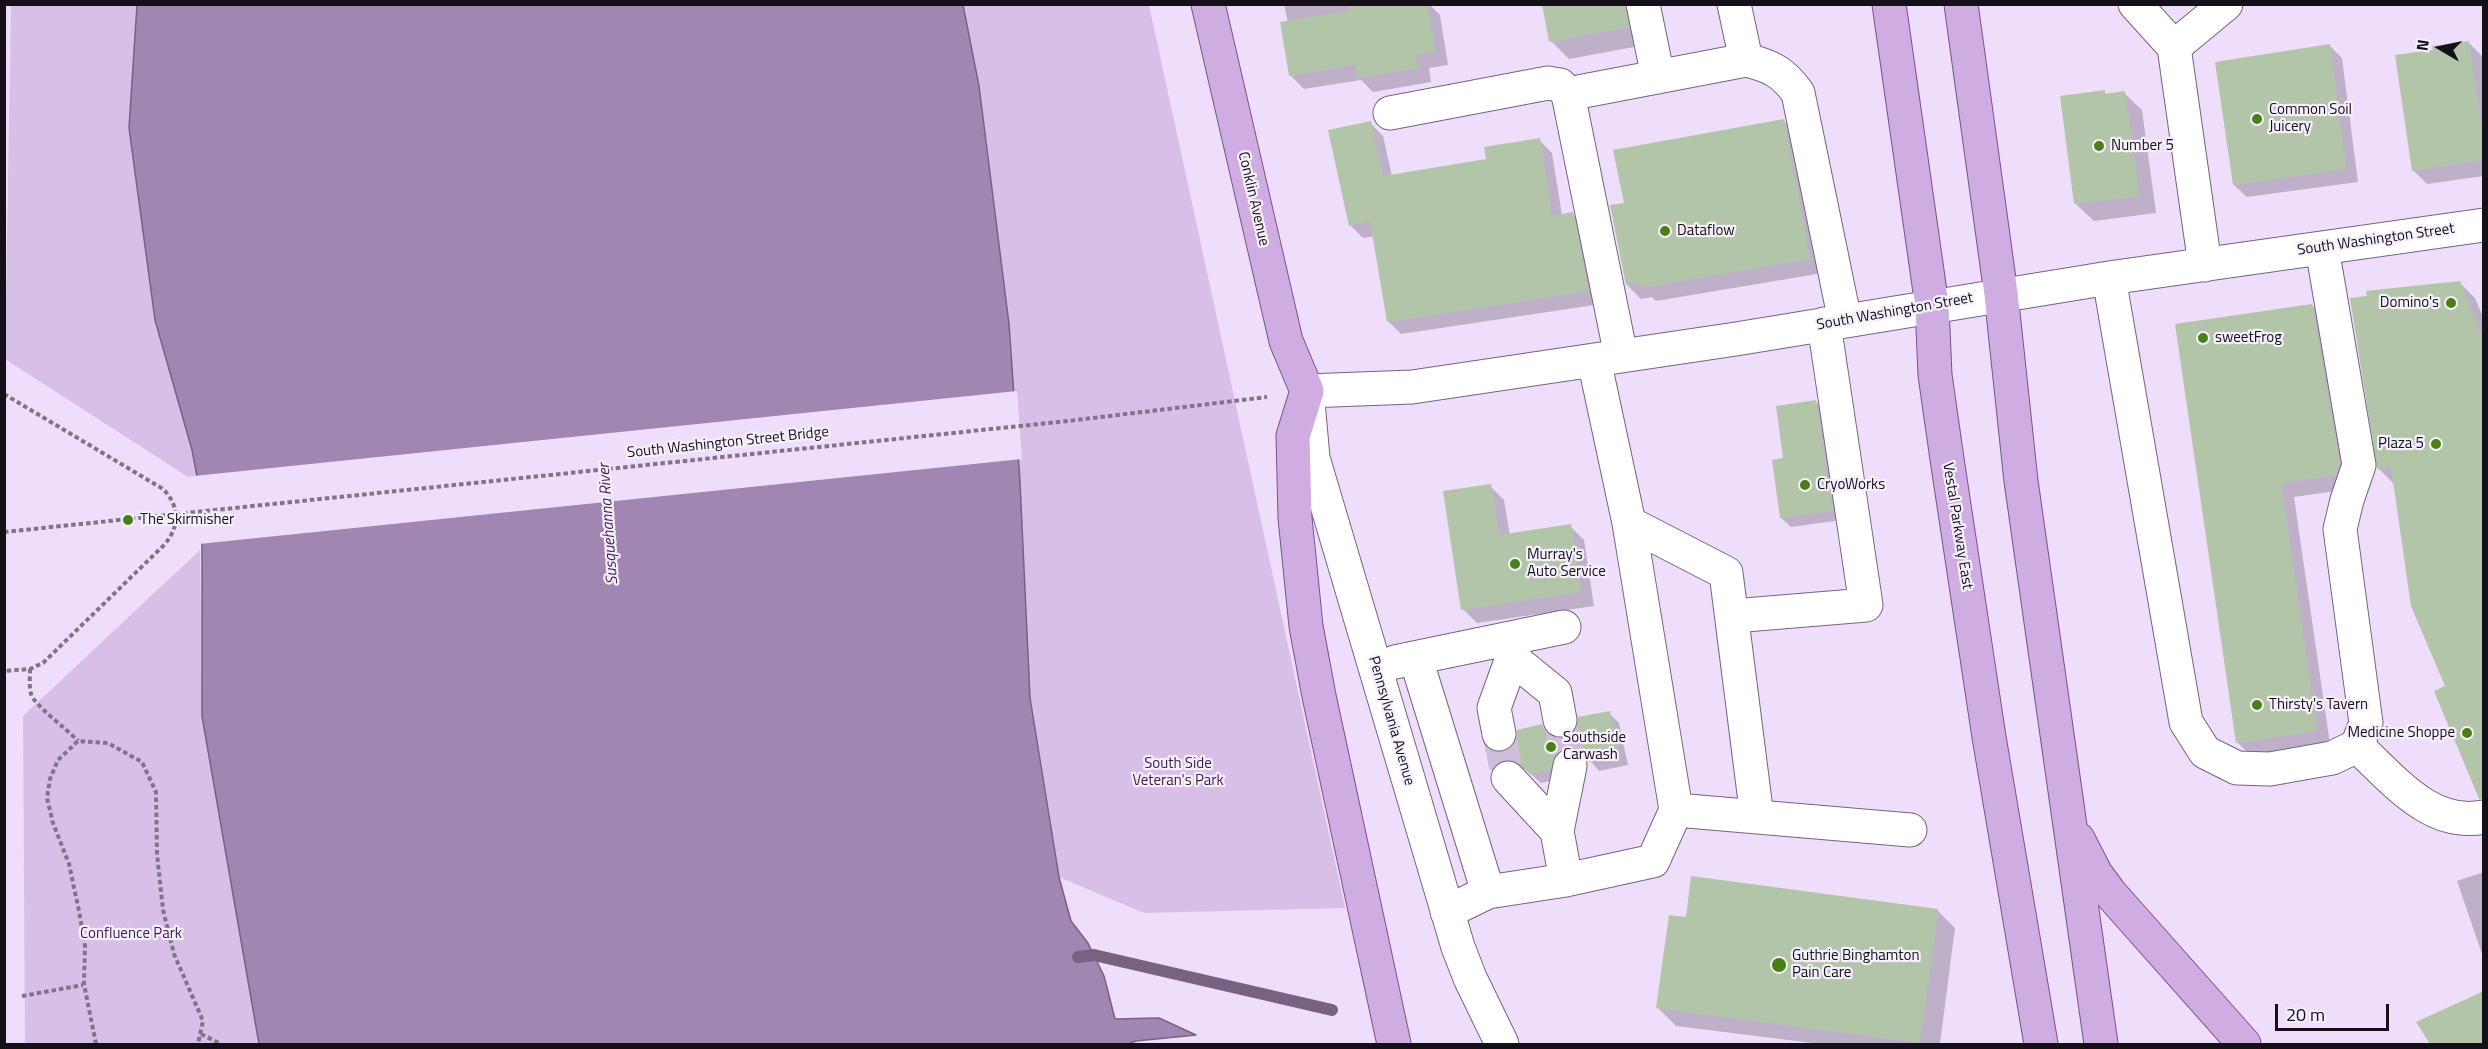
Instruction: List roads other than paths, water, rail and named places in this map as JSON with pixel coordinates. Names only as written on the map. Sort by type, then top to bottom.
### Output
[{"type":"main road","name":"Conklin Avenue","points":[[1208,4],[1286,341],[1307,391]]},
{"type":"main road","name":"Vestal Parkway East","points":[[1889,4],[1932,306],[1935,375],[1947,459],[1999,798],[2041,1044]]},
{"type":"main road","points":[[1961,4],[2001,294],[2021,481],[2101,1044]]},
{"type":"main road","points":[[1307,391],[1293,436],[1295,518],[1301,591],[1319,696],[1394,1044]]},
{"type":"main road","points":[[2066,808],[2085,854],[2110,893],[2244,1044]]},
{"type":"street","points":[[1643,4],[1658,77]]},
{"type":"street","points":[[1734,4],[1746,60]]},
{"type":"street","points":[[2135,4],[2174,47],[2205,265]]},
{"type":"street","points":[[2174,47],[2226,4]]},
{"type":"street","points":[[1568,94],[1746,60],[1769,66],[1788,79],[1798,93],[1835,322],[1866,605],[1733,616]]},
{"type":"street","points":[[1390,113],[1548,83],[1560,85],[1568,94],[1629,523],[1676,810],[1653,861],[1566,880],[1488,892],[1447,912]]},
{"type":"street","name":"South Washington Street","points":[[1307,391],[1412,387],[2001,294],[2484,225]]},
{"type":"street","points":[[2109,278],[2186,722],[2205,752],[2237,768],[2270,769],[2332,758],[2357,746],[2366,723],[2340,529],[2359,465],[2322,248]]},
{"type":"street","name":"Pennsylvania Avenue","points":[[1307,391],[1313,458],[1447,912],[1470,978],[1502,1044]]},
{"type":"street","points":[[1629,523],[1726,573],[1757,817]]},
{"type":"street","points":[[1376,666],[1510,648],[1564,627]]},
{"type":"street","points":[[1510,648],[1555,693],[1560,720]]},
{"type":"street","points":[[1499,734],[1494,708],[1510,648]]},
{"type":"street","points":[[1416,659],[1488,892]]},
{"type":"street","points":[[2357,746],[2419,803],[2453,818],[2484,817]]},
{"type":"street","points":[[1566,880],[1557,831],[1570,766]]},
{"type":"street","points":[[1508,778],[1557,831]]},
{"type":"street","points":[[1676,810],[1910,830]]},
{"type":"water","name":"Susquehanna River","points":[[137,5],[963,5],[979,86],[1009,324],[1020,482],[1030,698],[1059,877],[1071,921],[1088,943],[1104,976],[1115,1019],[1159,1018],[1196,1035],[1136,1041],[1128,1044],[259,1044],[202,716],[202,544],[197,476],[192,450],[155,320],[129,128]]},
{"type":"waterway","points":[[1078,957],[1094,955],[1332,1010]]},
{"type":"tunnel","points":[[1560,720],[1570,766]]},
{"type":"tunnel","points":[[1499,734],[1508,778]]},
{"type":"place","name":"Common Soil Juicery","points":[[2257,119]]},
{"type":"place","name":"Number 5","points":[[2099,146]]},
{"type":"place","name":"Dataflow","points":[[1665,231]]},
{"type":"place","name":"Domino's","points":[[2451,303]]},
{"type":"place","name":"sweetFrog","points":[[2203,338]]},
{"type":"place","name":"Plaza 5","points":[[2436,444]]},
{"type":"place","name":"CryoWorks","points":[[1805,485]]},
{"type":"place","name":"The Skirmisher","points":[[128,520]]},
{"type":"place","name":"Murray's Auto Service","points":[[1515,564]]},
{"type":"place","name":"Thirsty's Tavern","points":[[2257,705]]},
{"type":"place","name":"Medicine Shoppe","points":[[2467,733]]},
{"type":"place","name":"Southside Carwash","points":[[1551,747]]},
{"type":"place","name":"Guthrie Binghamton Pain Care","points":[[1779,965]]},
{"type":"park label","name":"South Side Veteran's Park","points":[[1178,772]]},
{"type":"park label","name":"Confluence Park","points":[[131,934]]}]
